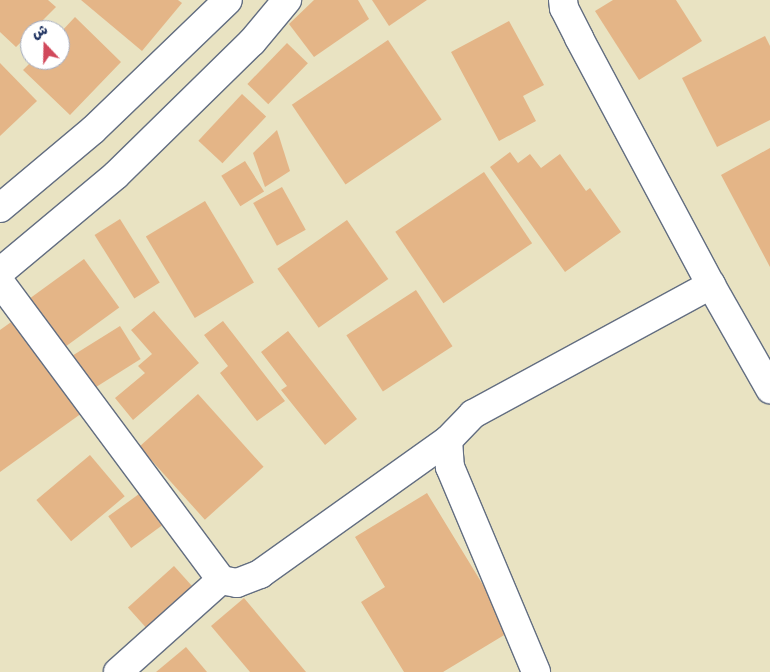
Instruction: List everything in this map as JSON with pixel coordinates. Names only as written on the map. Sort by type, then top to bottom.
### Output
[{"type":"street","points":[[0,208],[94,130],[228,0]]},
{"type":"street","points":[[0,272],[116,175],[252,42],[287,0]]},
{"type":"street","points":[[563,0],[564,8],[579,38],[711,285],[770,389]]},
{"type":"street","points":[[0,282],[221,580],[237,583],[260,574],[448,440],[473,414],[711,285]]},
{"type":"street","points":[[448,440],[450,467],[536,672]]},
{"type":"street","points":[[118,672],[221,580]]},
{"type":"building","points":[[0,0],[48,0],[56,7],[43,20],[20,20],[20,43],[16,47],[0,32]]},
{"type":"building","points":[[81,0],[178,0],[182,3],[142,51]]},
{"type":"building","points":[[314,0],[358,0],[369,19],[314,57],[289,24]]},
{"type":"building","points":[[372,0],[427,0],[389,26]]},
{"type":"building","points":[[613,0],[676,0],[702,41],[639,80],[595,11]]},
{"type":"building","points":[[75,17],[121,62],[70,115],[23,70],[70,70],[70,22]]},
{"type":"building","points":[[509,21],[544,85],[523,96],[536,121],[499,141],[451,52]]},
{"type":"building","points":[[765,36],[770,46],[770,120],[717,147],[682,78]]},
{"type":"building","points":[[388,40],[442,120],[346,184],[292,105]]},
{"type":"building","points":[[287,43],[308,63],[268,104],[247,84]]},
{"type":"building","points":[[0,63],[37,101],[0,136]]},
{"type":"building","points":[[242,94],[266,117],[222,163],[198,141]]},
{"type":"building","points":[[277,130],[290,171],[265,187],[253,153]]},
{"type":"building","points":[[770,148],[770,267],[721,175]]},
{"type":"building","points":[[510,152],[518,163],[530,154],[541,168],[560,154],[586,191],[590,188],[621,232],[565,272],[490,167]]},
{"type":"building","points":[[245,161],[264,192],[240,206],[221,176]]},
{"type":"building","points":[[484,172],[532,243],[443,303],[395,232]]},
{"type":"building","points":[[282,187],[306,230],[277,246],[253,203]]},
{"type":"building","points":[[205,201],[254,282],[195,318],[146,237]]},
{"type":"building","points":[[120,219],[160,283],[134,299],[95,235]]},
{"type":"building","points":[[347,220],[388,279],[319,328],[277,269]]},
{"type":"building","points":[[84,259],[119,308],[55,354],[20,305]]},
{"type":"building","points":[[416,290],[452,346],[383,391],[346,335]]},
{"type":"building","points":[[154,311],[199,363],[133,420],[115,398],[145,373],[138,366],[152,354],[131,330]]},
{"type":"building","points":[[14,320],[82,413],[0,472],[0,330]]},
{"type":"building","points":[[223,321],[285,401],[257,421],[220,373],[228,366],[204,335]]},
{"type":"building","points":[[120,326],[141,359],[89,391],[68,358]]},
{"type":"building","points":[[288,331],[357,419],[325,445],[281,390],[287,386],[261,352]]},
{"type":"building","points":[[198,394],[264,467],[205,520],[139,447]]},
{"type":"building","points":[[90,455],[125,496],[71,541],[36,500]]},
{"type":"building","points":[[427,493],[511,631],[443,672],[404,672],[361,602],[385,587],[355,537]]},
{"type":"building","points":[[139,494],[162,526],[131,548],[108,516]]},
{"type":"building","points":[[174,566],[198,593],[152,634],[128,607]]},
{"type":"building","points":[[244,598],[306,672],[250,672],[211,626]]},
{"type":"building","points":[[186,647],[207,672],[156,672]]}]
